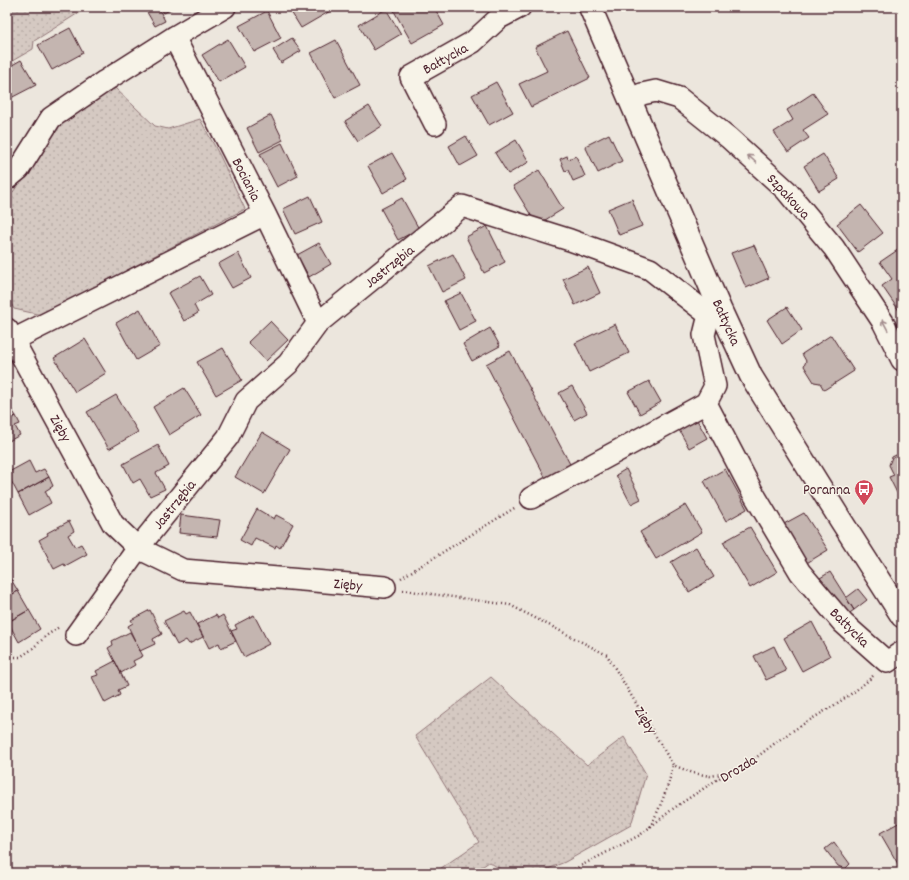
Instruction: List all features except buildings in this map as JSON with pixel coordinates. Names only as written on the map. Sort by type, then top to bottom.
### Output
[{"type":"main road","name":"Bałtycka","points":[[590,7],[630,100],[715,312],[751,376],[902,616]]},
{"type":"street","points":[[7,179],[19,169],[51,118],[105,80],[174,36],[225,7]]},
{"type":"street","name":"Bałtycka","points":[[435,124],[411,77],[473,42],[500,18],[520,7]]},
{"type":"street","name":"Bociania","points":[[174,36],[265,214],[318,323]]},
{"type":"street","name":"Szpakowa","points":[[630,100],[642,94],[656,91],[679,98],[729,138],[786,190],[834,248],[883,322],[902,360]]},
{"type":"street","name":"Jastrzębia","points":[[79,631],[138,548],[228,437],[246,401],[288,364],[318,323],[462,206],[570,240],[650,269],[715,312]]},
{"type":"street","name":"Zięby","points":[[265,214],[10,335],[113,524],[138,548],[183,570],[385,587]]},
{"type":"street","points":[[531,498],[706,403],[716,386],[704,335],[715,312]]},
{"type":"street","name":"Bałtycka","points":[[706,403],[752,491],[800,572],[843,623],[895,657]]},
{"type":"path","points":[[385,587],[531,498]]},
{"type":"path","name":"Zięby","points":[[385,587],[510,605],[607,655],[673,765]]},
{"type":"path","points":[[7,657],[20,657],[59,627],[79,631]]},
{"type":"path","name":"Drozda","points":[[567,873],[640,836],[674,808],[730,771],[739,768],[758,757],[784,737],[836,704],[872,677],[895,657]]},
{"type":"path","points":[[648,829],[670,779],[673,765],[693,773],[706,775],[717,776],[730,771]]},
{"type":"shaded area","points":[[7,7],[88,7],[34,41],[33,49],[7,64]]},
{"type":"shaded area","points":[[115,88],[155,126],[168,129],[200,119],[220,156],[245,209],[129,269],[105,288],[46,316],[14,309],[7,296],[7,197],[13,192],[68,114]]},
{"type":"shaded area","points":[[491,677],[587,765],[624,737],[646,774],[631,825],[565,862],[538,873],[507,873],[489,862],[473,873],[434,873],[479,842],[415,736]]},
{"type":"place","name":"Poranna","points":[[864,506]]}]
